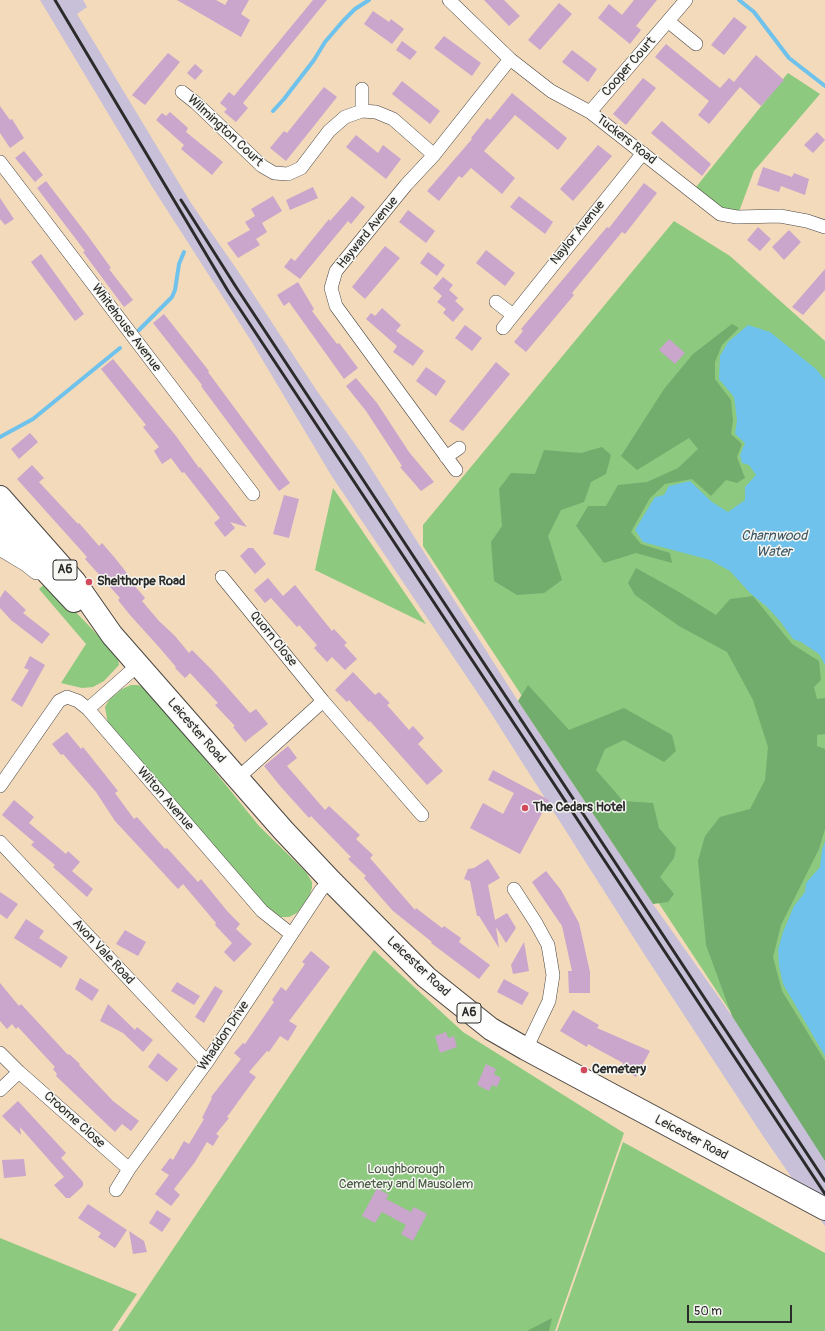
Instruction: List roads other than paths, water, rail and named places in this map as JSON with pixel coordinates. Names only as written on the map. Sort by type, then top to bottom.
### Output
[{"type":"highway","name":"Leicester Road","points":[[1,506],[63,592],[112,634]]},
{"type":"highway","name":"Leicester Road","points":[[1,506],[75,582],[112,634],[238,778],[331,881],[426,977],[491,1029],[825,1210]]},
{"type":"street","name":"Tuckers Road","points":[[448,0],[510,59],[551,91],[590,112],[720,214],[737,217],[780,216],[807,221],[825,227]]},
{"type":"street","name":"Cooper Court","points":[[590,112],[686,0]]},
{"type":"street","points":[[668,22],[696,44]]},
{"type":"street","name":"Hayward Avenue","points":[[456,470],[336,306],[331,288],[336,271],[406,186],[434,155],[510,59]]},
{"type":"street","points":[[362,88],[362,111],[376,112],[393,119],[434,155]]},
{"type":"street","name":"Wilmington Court","points":[[182,92],[196,102],[262,166],[274,173],[288,174],[301,168],[328,131],[345,117],[362,111]]},
{"type":"street","name":"Naylor Avenue","points":[[503,328],[643,153]]},
{"type":"street","name":"Whitehouse Avenue","points":[[0,162],[253,494]]},
{"type":"street","points":[[496,302],[513,314]]},
{"type":"street","points":[[446,457],[459,448]]},
{"type":"street","points":[[0,546],[27,562],[63,592]]},
{"type":"street","name":"Quorn Close","points":[[222,577],[323,701],[422,815]]},
{"type":"street","points":[[88,709],[138,665]]},
{"type":"street","name":"Wilton Avenue","points":[[0,786],[59,701],[67,697],[78,701],[88,709],[262,911],[291,934]]},
{"type":"street","points":[[238,778],[323,701]]},
{"type":"street","name":"Avon Vale Road","points":[[0,842],[207,1062]]},
{"type":"street","name":"Whaddon Drive","points":[[116,1190],[129,1169],[207,1062],[321,890],[331,881]]},
{"type":"street","points":[[514,889],[548,945],[553,975],[549,1001],[526,1049]]},
{"type":"street","name":"Croome Close","points":[[0,1053],[129,1169]]},
{"type":"street","points":[[0,1090],[20,1072]]},
{"type":"water","name":"Charnwood Water","points":[[748,325],[770,332],[816,369],[825,380],[825,665],[819,654],[801,642],[793,639],[780,621],[767,607],[750,593],[730,571],[710,560],[643,542],[635,530],[655,497],[664,495],[669,486],[690,481],[712,502],[728,512],[745,500],[745,487],[756,475],[749,465],[742,463],[740,455],[745,443],[735,434],[737,420],[734,397],[719,379],[720,356],[728,342]]},
{"type":"water","points":[[825,841],[825,1056],[783,984],[779,966],[778,950],[783,932],[794,906],[805,892],[806,883],[820,867],[822,850]]},
{"type":"waterway","points":[[273,111],[284,99],[314,60],[325,42],[343,21],[355,9],[369,0]]},
{"type":"waterway","points":[[739,0],[754,12],[789,58],[825,86]]},
{"type":"waterway","points":[[139,330],[172,297],[175,290],[179,264],[184,252]]},
{"type":"waterway","points":[[0,437],[33,419],[120,348]]},
{"type":"railway","points":[[55,0],[228,291],[825,1194]]},
{"type":"railway","points":[[181,200],[236,287],[825,1181]]},
{"type":"place","name":"Shelthorpe Road","points":[[89,582]]},
{"type":"place","name":"The Cedars Hotel","points":[[525,808]]},
{"type":"place","name":"Cemetery","points":[[584,1070]]},
{"type":"park label","name":"Loughborough Cemetery and Mausolem","points":[[406,1178]]}]
